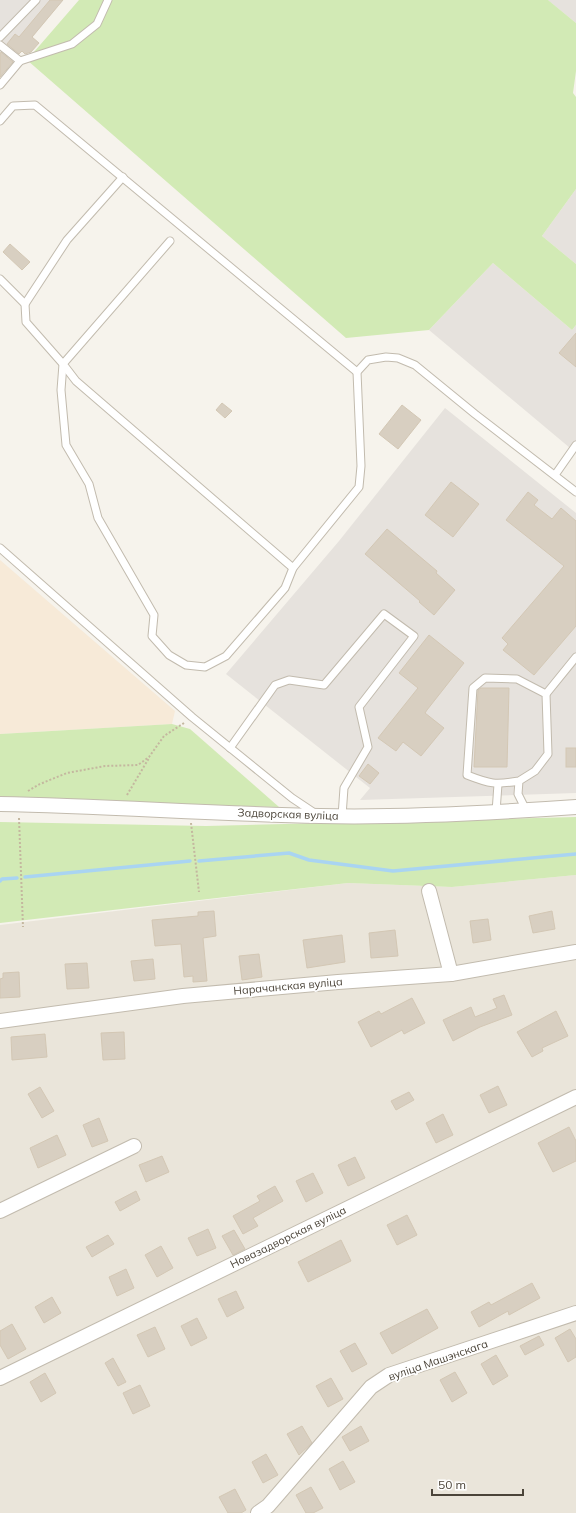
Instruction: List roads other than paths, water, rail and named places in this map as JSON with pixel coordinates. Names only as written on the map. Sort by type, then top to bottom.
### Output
[{"type":"street","name":"Задворская вуліца","points":[[0,804],[121,807],[320,816],[458,815],[576,807]]},
{"type":"street","points":[[429,891],[451,974]]},
{"type":"street","name":"Нарачанская вуліца","points":[[0,1021],[183,996],[338,982],[451,974],[576,952]]},
{"type":"street","name":"Новазадворская вуліца","points":[[0,1378],[576,1097]]},
{"type":"street","points":[[0,1211],[134,1146]]},
{"type":"street","name":"вуліца Машэнскага","points":[[258,1513],[268,1506],[371,1387],[389,1375],[576,1313]]},
{"type":"lane","points":[[0,36],[36,0]]},
{"type":"lane","points":[[0,85],[20,61],[72,44],[97,24],[108,0]]},
{"type":"lane","points":[[0,45],[20,61]]},
{"type":"lane","points":[[0,121],[13,106],[35,105],[357,372]]},
{"type":"lane","points":[[123,178],[67,240],[25,304],[26,322],[76,381],[293,568]]},
{"type":"lane","points":[[170,241],[63,364],[61,390],[66,445],[89,484],[98,518],[154,615],[152,636],[169,655],[186,665],[205,667],[226,656],[285,588],[293,568],[359,487],[361,466],[357,372],[368,360],[386,357],[398,358],[416,365],[576,492]]},
{"type":"lane","points":[[0,279],[25,304]]},
{"type":"lane","points":[[555,475],[576,445]]},
{"type":"lane","points":[[0,548],[192,717],[292,798],[320,816]]},
{"type":"lane","points":[[230,748],[275,685],[289,680],[324,685],[384,614],[414,636],[359,707],[368,747],[344,788],[342,816]]},
{"type":"lane","points":[[546,694],[517,679],[485,678],[473,688],[467,775],[487,784],[498,784],[518,781],[535,771],[548,754],[546,694],[576,657]]},
{"type":"lane","points":[[518,781],[518,794],[526,810]]},
{"type":"lane","points":[[496,812],[498,784]]},
{"type":"waterway","points":[[199,861],[289,853],[309,860],[393,871],[576,854]]},
{"type":"waterway","points":[[25,877],[190,861]]},
{"type":"waterway","points":[[0,881],[2,879],[17,878]]}]
